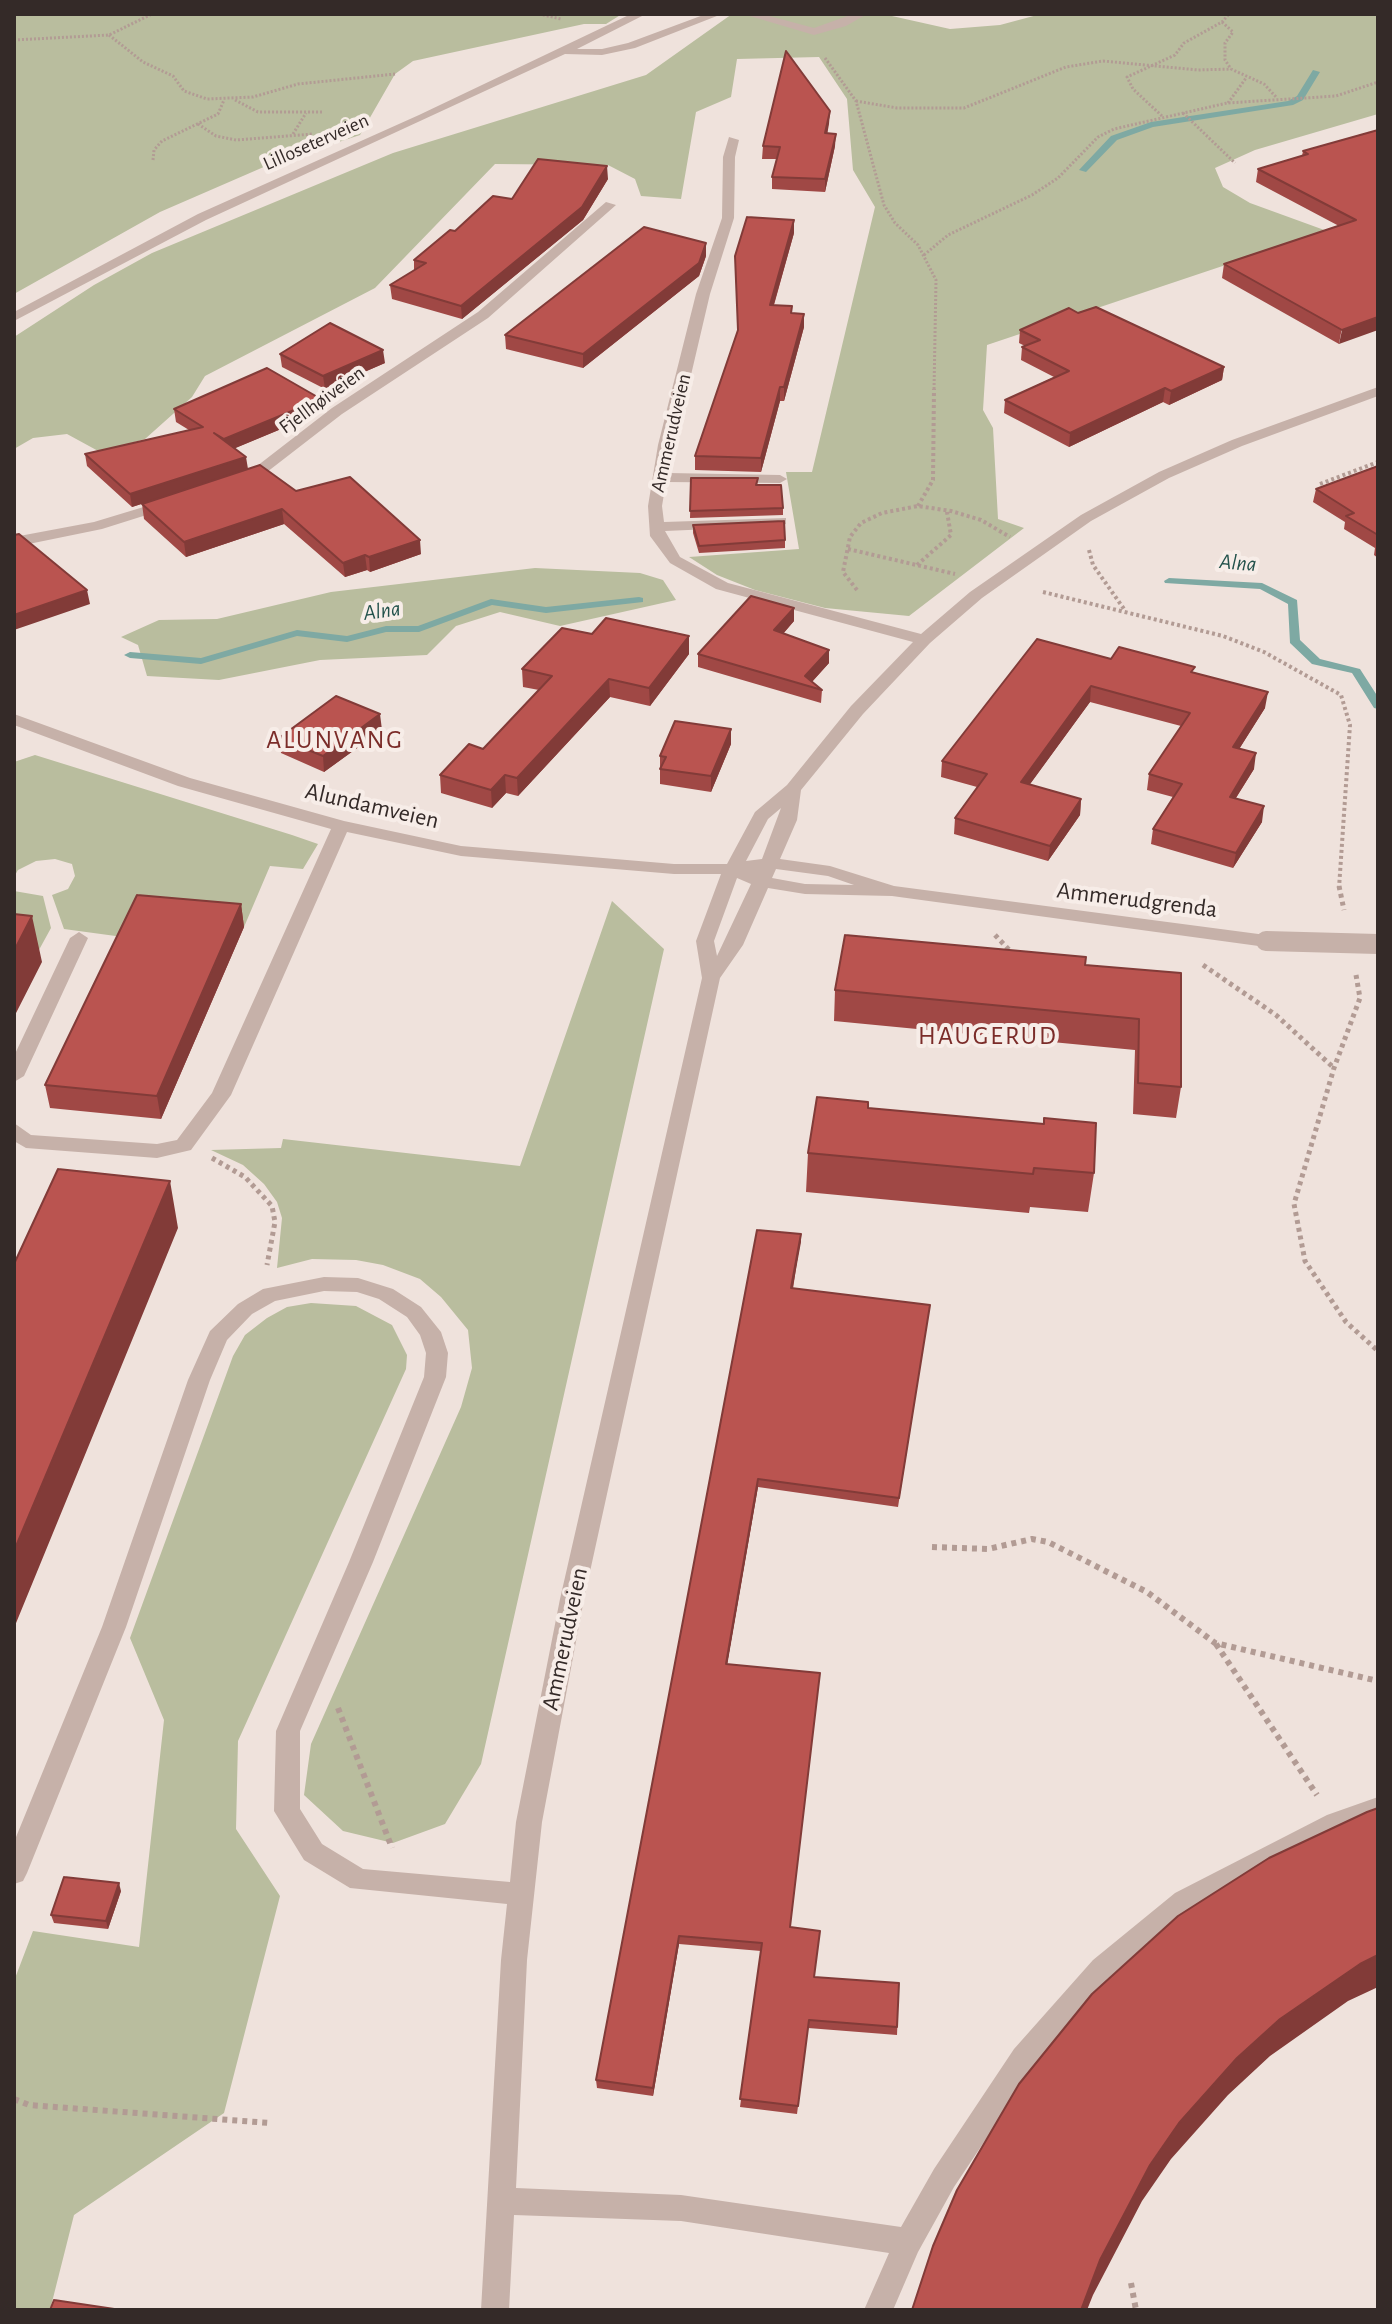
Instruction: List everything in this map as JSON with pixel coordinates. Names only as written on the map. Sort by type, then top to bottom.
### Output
[{"type":"street","name":"Lilloseterveien","points":[[14,317],[202,217],[423,118],[640,14]]},
{"type":"street","points":[[561,52],[602,52],[631,46],[716,14]]},
{"type":"street","points":[[749,14],[806,31],[822,31],[861,14]]},
{"type":"street","name":"Ammerudveien","points":[[733,140],[729,157],[728,218],[703,294],[659,477],[656,527],[675,560],[722,586],[924,640]]},
{"type":"street","name":"Fjellhøiveien","points":[[229,484],[253,476],[337,411],[483,315],[610,205]]},
{"type":"street","name":"Ammerudveien","points":[[495,2310],[509,2030],[529,1822],[566,1628],[711,978],[705,941],[733,869],[761,816],[793,789],[857,710],[924,640],[1006,572],[1122,496],[1237,443],[1378,391]]},
{"type":"street","points":[[659,477],[780,479]]},
{"type":"street","points":[[14,542],[97,526],[182,499]]},
{"type":"street","points":[[656,527],[781,521]]},
{"type":"street","name":"Alundamveien","points":[[14,719],[184,782],[341,826],[461,851],[633,866],[733,869],[768,863],[830,871],[892,891]]},
{"type":"street","name":"Ammerudveien","points":[[711,978],[734,945],[788,820],[793,789]]},
{"type":"street","points":[[14,1130],[26,1141],[106,1149],[157,1151],[184,1145],[221,1095],[341,826]]},
{"type":"street","name":"Alundamveien","points":[[733,869],[760,881],[825,891],[892,891]]},
{"type":"street","name":"Ammerudgrenda","points":[[892,891],[1266,941],[1378,944]]},
{"type":"street","points":[[14,1076],[79,938]]},
{"type":"street","points":[[14,1873],[114,1627],[199,1380],[218,1336],[245,1309],[270,1294],[324,1284],[358,1285],[386,1294],[414,1312],[430,1332],[437,1353],[435,1377],[288,1731],[287,1811],[313,1852],[359,1880],[521,1894]]},
{"type":"street","points":[[878,2310],[908,2242],[944,2178],[1024,2058],[1102,1968],[1184,1901],[1336,1823],[1378,1808]]},
{"type":"street","points":[[501,2201],[681,2208],[908,2242]]},
{"type":"path","points":[[140,14],[143,19]]},
{"type":"path","points":[[14,40],[109,35],[152,14]]},
{"type":"path","points":[[1163,117],[1133,89],[1127,77],[1175,55],[1198,34],[1222,22],[1229,14]]},
{"type":"path","points":[[1222,22],[1230,26],[1233,32],[1225,43],[1225,60],[1231,69],[1264,84],[1278,99]]},
{"type":"path","points":[[806,31],[856,101],[884,205],[924,255],[936,280],[933,480],[918,506]]},
{"type":"path","points":[[109,35],[143,62],[173,76],[184,91],[224,100],[298,84],[395,74]]},
{"type":"path","points":[[856,101],[897,108],[954,109],[990,100],[1004,89],[1066,67],[1103,61],[1198,70],[1231,69]]},
{"type":"path","points":[[1227,103],[1246,78]]},
{"type":"path","points":[[924,255],[948,235],[1032,195],[1058,178],[1098,137],[1114,129],[1227,103],[1336,96],[1377,83]]},
{"type":"path","points":[[234,99],[258,112],[322,112]]},
{"type":"path","points":[[153,160],[154,150],[162,141],[218,114],[224,100]]},
{"type":"path","points":[[1183,112],[1235,163]]},
{"type":"path","points":[[198,124],[216,136],[257,140],[292,135],[306,113]]},
{"type":"path","points":[[1320,484],[1378,462]]},
{"type":"path","points":[[1367,466],[1378,474]]},
{"type":"path","points":[[916,565],[951,535],[950,513],[918,506]]},
{"type":"path","points":[[956,575],[848,549],[850,537],[861,523],[882,513],[918,506],[971,516],[1016,541]]},
{"type":"path","points":[[1084,542],[1093,565],[1124,610]]},
{"type":"path","points":[[1005,929],[994,936],[1016,956]]},
{"type":"path","points":[[1201,964],[1276,1015],[1334,1068]]},
{"type":"path","points":[[184,1145],[245,1177],[272,1206],[275,1222],[266,1271],[270,1294]]},
{"type":"path","points":[[932,1547],[988,1549],[1032,1539],[1048,1542],[1147,1592],[1215,1643],[1336,1823]]},
{"type":"path","points":[[1215,1643],[1378,1681]]},
{"type":"path","points":[[312,1677],[338,1707],[358,1766],[387,1828],[394,1854]]},
{"type":"path","points":[[14,2099],[29,2105],[270,2123]]},
{"type":"path","points":[[1131,2283],[1136,2310]]},
{"type":"green space","points":[[14,14],[622,14],[606,24],[584,24],[413,61],[395,74],[360,135],[266,166],[160,212],[14,294]]},
{"type":"green space","points":[[732,14],[883,14],[950,29],[1000,25],[1041,14],[1378,14],[1378,114],[1255,150],[1215,168],[1223,187],[1250,203],[1327,231],[987,345],[983,410],[993,428],[998,519],[1024,528],[909,616],[825,608],[755,590],[717,575],[689,557],[799,549],[786,472],[812,472],[875,207],[853,170],[847,99],[819,57],[737,59],[731,97],[696,112],[681,199],[641,196],[635,179],[608,165],[495,164],[375,288],[205,376],[192,397],[145,439],[100,452],[67,434],[33,438],[14,449],[14,337],[94,285],[152,253],[393,153],[646,75]]},
{"type":"green space","points":[[535,568],[640,573],[663,580],[676,600],[560,626],[500,612],[456,626],[427,655],[320,660],[219,680],[147,676],[138,645],[121,637],[159,620],[217,619],[331,592]]},
{"type":"green space","points":[[35,755],[318,844],[303,869],[270,866],[244,927],[133,915],[123,937],[64,929],[52,895],[68,889],[75,876],[72,864],[55,859],[36,861],[18,870],[14,877],[14,762]]},
{"type":"green space","points":[[14,891],[43,896],[51,928],[34,959],[14,954]]},
{"type":"green space","points":[[612,901],[664,949],[481,1764],[445,1824],[393,1843],[343,1831],[304,1795],[311,1744],[461,1407],[472,1368],[468,1330],[441,1297],[420,1279],[383,1265],[356,1260],[312,1259],[277,1268],[282,1218],[277,1202],[264,1184],[243,1165],[211,1150],[281,1148],[283,1139],[520,1166]]},
{"type":"green space","points":[[311,1303],[356,1306],[392,1325],[407,1355],[406,1369],[238,1741],[236,1829],[280,1896],[224,2113],[74,2215],[50,2310],[14,2310],[14,1981],[33,1931],[139,1947],[164,1720],[130,1638],[233,1356],[245,1335],[267,1318],[287,1307]]},
{"type":"building","points":[[786,51],[830,111],[825,133],[836,134],[825,179],[772,177],[780,147],[763,146]]},
{"type":"building","points":[[1378,130],[1378,317],[1342,330],[1224,264],[1356,220],[1258,169],[1308,154],[1303,151]]},
{"type":"building","points":[[538,159],[607,166],[582,207],[461,306],[390,285],[426,263],[414,260],[450,230],[455,231],[493,196],[512,199]]},
{"type":"building","points":[[747,217],[794,220],[770,305],[792,306],[791,313],[804,314],[761,458],[695,456],[738,330],[735,256]]},
{"type":"building","points":[[644,227],[706,243],[699,263],[583,354],[505,335]]},
{"type":"building","points":[[1096,307],[1224,367],[1171,391],[1165,388],[1070,433],[1005,400],[1069,371],[1022,347],[1040,340],[1020,330],[1069,308],[1078,313]]},
{"type":"building","points":[[330,323],[383,350],[323,376],[280,354]]},
{"type":"building","points":[[267,368],[321,399],[224,439],[214,433],[246,457],[130,494],[85,454],[203,427],[174,409]]},
{"type":"building","points":[[260,465],[296,491],[350,477],[420,540],[343,563],[282,509],[184,542],[142,504]]},
{"type":"building","points":[[1378,466],[1378,535],[1346,516],[1354,513],[1316,489]]},
{"type":"building","points":[[691,478],[758,478],[756,485],[781,485],[783,508],[690,511]]},
{"type":"building","points":[[784,521],[785,540],[699,546],[693,525]]},
{"type":"building","points":[[19,534],[87,590],[14,615],[14,535]]},
{"type":"building","points":[[751,596],[794,608],[774,630],[829,650],[805,676],[822,690],[698,654]]},
{"type":"building","points":[[606,618],[689,636],[649,688],[609,679],[517,778],[505,775],[491,790],[440,775],[469,744],[483,749],[552,676],[522,669],[562,628],[592,634]]},
{"type":"building","points":[[1037,639],[1111,659],[1119,647],[1195,667],[1191,672],[1268,692],[1233,747],[1256,753],[1230,797],[1264,806],[1236,853],[1153,829],[1182,784],[1149,774],[1190,713],[1091,686],[1021,782],[1081,799],[1050,846],[955,818],[987,774],[942,761]]},
{"type":"building","points":[[336,696],[380,714],[323,756],[279,738]]},
{"type":"building","points":[[675,721],[731,729],[711,776],[660,769],[666,757],[660,756]]},
{"type":"building","points":[[137,895],[241,904],[157,1096],[45,1085]]},
{"type":"building","points":[[14,914],[32,916],[14,951]]},
{"type":"building","points":[[845,935],[1086,957],[1085,965],[1181,973],[1181,1087],[1138,1083],[1139,1019],[835,990]]},
{"type":"building","points":[[817,1097],[868,1102],[868,1108],[1044,1124],[1044,1118],[1096,1123],[1094,1173],[1034,1168],[1033,1174],[808,1153]]},
{"type":"building","points":[[58,1169],[170,1181],[14,1551],[14,1264]]},
{"type":"building","points":[[757,1230],[801,1234],[791,1288],[930,1305],[899,1498],[758,1479],[726,1664],[820,1673],[790,1927],[820,1931],[814,1977],[899,1983],[897,2027],[809,2020],[798,2106],[740,2099],[762,1943],[679,1936],[653,2088],[596,2080]]},
{"type":"building","points":[[1378,1808],[1378,1955],[1280,2019],[1237,2058],[1179,2123],[1150,2165],[1100,2260],[1081,2310],[912,2310],[933,2246],[957,2190],[1019,2084],[1092,1994],[1178,1916],[1269,1858]]},
{"type":"building","points":[[64,1877],[119,1883],[106,1921],[51,1915]]},
{"type":"building","points":[[54,2300],[121,2310],[50,2310]]},
{"type":"waterway","points":[[1083,170],[1114,138],[1151,125],[1290,103],[1300,98],[1316,72]]},
{"type":"waterway","name":"Alna","points":[[1169,581],[1262,586],[1293,602],[1294,641],[1316,662],[1356,671],[1378,706]]},
{"type":"waterway","name":"Alna","points":[[130,655],[201,661],[297,633],[347,639],[386,629],[419,629],[491,602],[546,610],[639,600]]},
{"type":"district","name":"ALUNVANG","points":[[335,740]]},
{"type":"district","name":"HAUGERUD","points":[[988,1036]]}]
